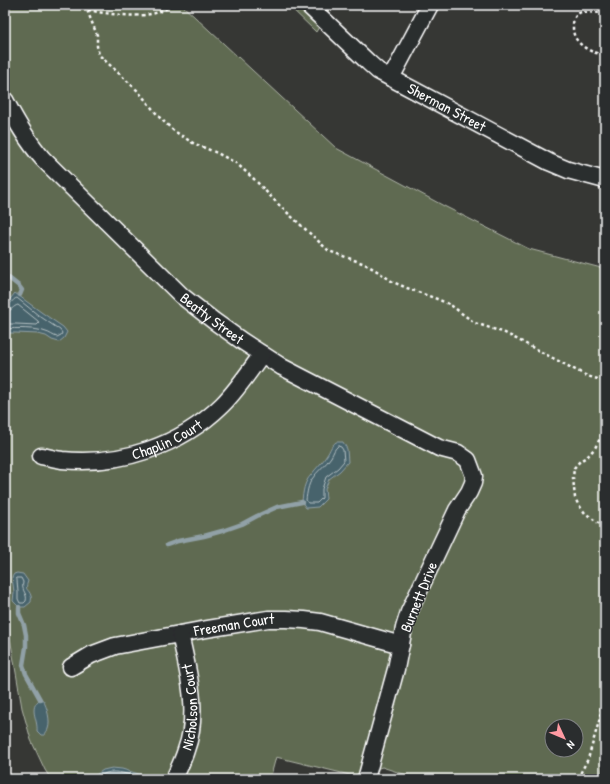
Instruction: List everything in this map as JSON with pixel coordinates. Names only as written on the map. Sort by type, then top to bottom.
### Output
[{"type":"street","name":"Sherman Street","points":[[308,5],[378,71],[549,162],[568,170],[605,180]]},
{"type":"street","points":[[391,78],[430,5]]},
{"type":"street","name":"Beatty Street","points":[[5,100],[34,150],[182,296],[214,321],[282,367],[439,448],[458,453],[468,460],[472,468]]},
{"type":"street","name":"Chaplin Court","points":[[41,456],[61,460],[85,461],[129,456],[154,448],[178,437],[200,423],[221,405],[262,354]]},
{"type":"street","name":"Burnett Drive","points":[[366,779],[396,669],[409,612],[457,510],[473,483],[474,476],[472,468]]},
{"type":"street","name":"Freeman Court","points":[[71,667],[91,655],[115,646],[268,619],[320,622],[401,645]]},
{"type":"street","name":"Nicholson Court","points":[[174,779],[187,750],[193,713],[190,680],[180,634]]},
{"type":"path","points":[[85,5],[97,35],[99,55],[138,91],[160,118],[174,131],[193,143],[236,163],[329,251],[365,264],[393,282],[449,304],[475,323],[505,333],[587,376],[605,381]]},
{"type":"path","points":[[88,10],[100,13],[141,16],[162,11],[171,5]]},
{"type":"path","points":[[605,13],[581,12],[576,16],[573,22],[573,30],[578,42],[596,54],[605,54]]},
{"type":"path","points":[[605,429],[595,448],[574,468],[573,478],[575,498],[578,504],[585,513],[605,528]]},
{"type":"path","points":[[580,779],[588,759],[600,718],[605,667]]},
{"type":"green space","points":[[5,5],[182,5],[336,148],[444,206],[529,249],[605,269],[605,751],[600,779],[419,779],[382,767],[354,776],[276,757],[270,779],[51,779],[45,770],[31,740],[22,708],[5,608]]},
{"type":"green space","points":[[288,5],[332,5],[316,32]]},
{"type":"water","points":[[15,293],[63,327],[67,332],[64,338],[59,342],[38,334],[5,333],[5,305]]},
{"type":"water","points":[[336,442],[343,442],[347,449],[348,462],[340,471],[329,479],[325,489],[326,499],[318,507],[306,508],[302,502],[305,484]]},
{"type":"water","points":[[17,573],[23,574],[28,581],[27,588],[31,597],[31,602],[25,607],[19,607],[13,601],[14,592],[12,577]]},
{"type":"water","points":[[40,699],[43,700],[49,718],[49,726],[45,735],[41,735],[37,731],[34,714],[36,703]]},
{"type":"water","points":[[112,768],[122,769],[142,775],[143,779],[94,779],[93,777],[103,770]]},
{"type":"waterway","points":[[5,275],[19,286],[22,290],[20,295]]},
{"type":"waterway","points":[[167,545],[222,531],[242,524],[277,507],[302,502]]},
{"type":"waterway","points":[[19,607],[19,613],[26,635],[23,665],[26,674],[40,699]]}]
